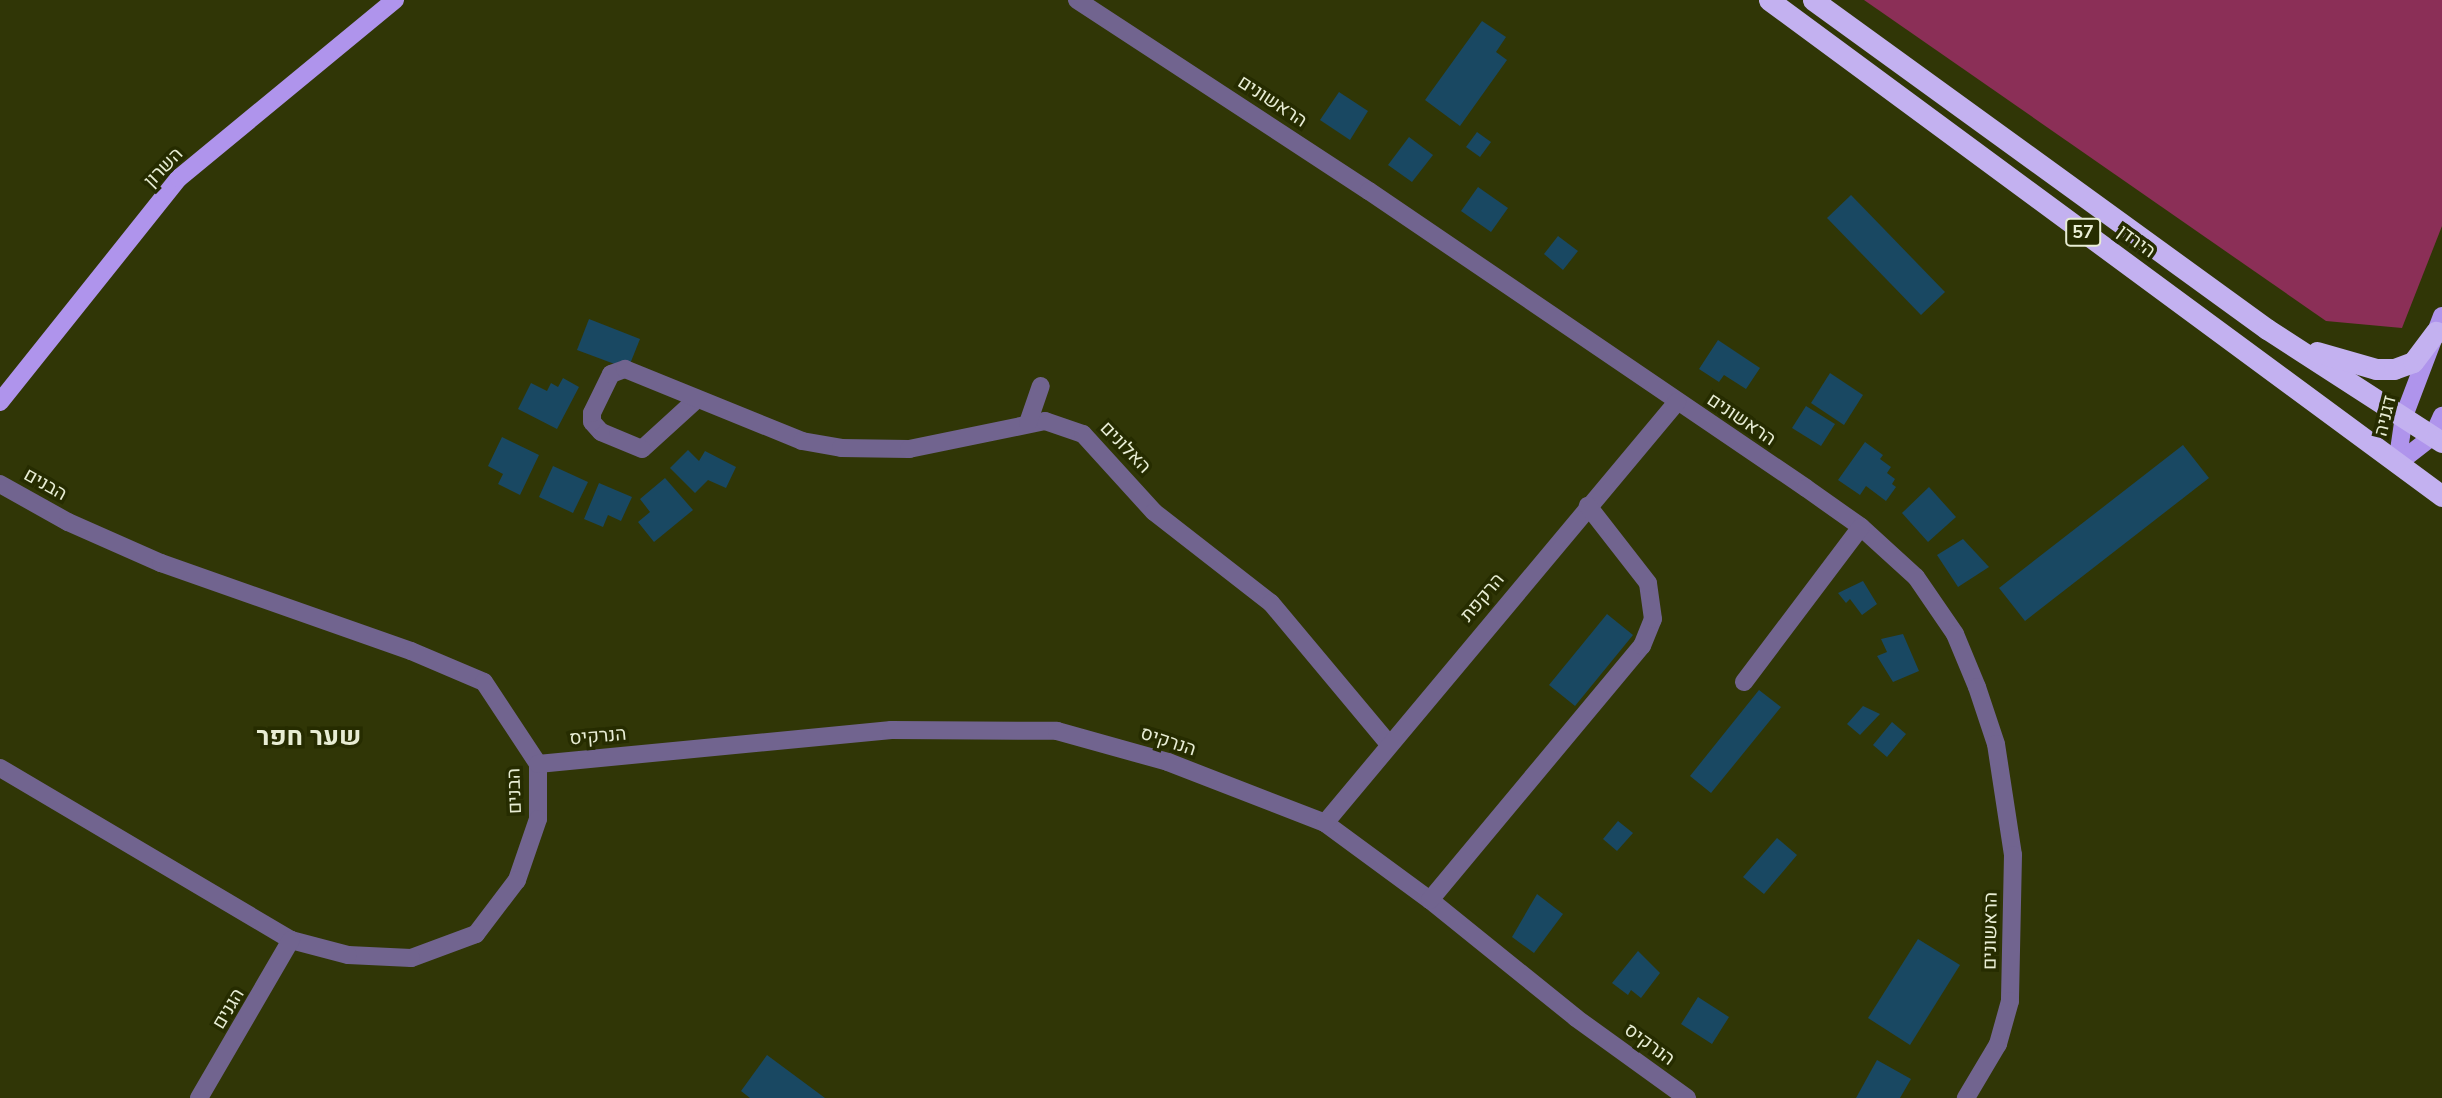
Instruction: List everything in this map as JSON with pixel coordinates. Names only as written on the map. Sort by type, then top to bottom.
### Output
[{"type":"highway","name":"הירדן","points":[[1769,0],[2442,496]]},
{"type":"highway","name":"הירדן","points":[[1812,0],[2294,346],[2438,439]]},
{"type":"highway","points":[[2294,346],[2376,369],[2394,369],[2413,362],[2439,324]]},
{"type":"main road","name":"השרון","points":[[0,402],[179,178],[395,0]]},
{"type":"main road","name":"דגניה","points":[[2397,464],[2404,416],[2439,324]]},
{"type":"main road","name":"דגניה","points":[[2397,464],[2438,439],[2442,416]]},
{"type":"street","name":"הראשונים","points":[[1077,0],[1369,191],[1861,527],[1916,577],[1955,634],[1996,744],[2007,796],[2013,855],[2010,1001],[1998,1044],[1966,1098]]},
{"type":"street","name":"האלונים","points":[[697,399],[642,449],[601,432],[592,422],[592,413],[616,369],[625,369],[802,441],[841,448],[909,449],[1045,421],[1063,425],[1098,446],[1162,520],[1270,603],[1388,743]]},
{"type":"street","points":[[1028,424],[1041,386]]},
{"type":"street","name":"הרקפת","points":[[1325,823],[1388,743],[1677,402]]},
{"type":"street","name":"הבנים","points":[[0,484],[68,522],[161,563],[411,650],[484,682],[538,764],[538,819],[517,880],[476,934],[411,958],[348,955],[291,940],[0,768]]},
{"type":"street","points":[[1430,901],[1642,646],[1653,619],[1648,583],[1588,506]]},
{"type":"street","points":[[1744,682],[1861,527]]},
{"type":"street","name":"הנרקיס","points":[[538,764],[891,730],[1057,731],[1168,762],[1325,823],[1430,901],[1576,1018],[1687,1098]]},
{"type":"street","name":"הגנים","points":[[199,1098],[291,940]]},
{"type":"shaded area","points":[[1864,0],[2442,0],[2442,226],[2402,328],[2326,321]]},
{"type":"building","points":[[1482,21],[1506,37],[1496,52],[1507,60],[1460,126],[1425,100]]},
{"type":"building","points":[[1339,92],[1368,111],[1350,140],[1320,120]]},
{"type":"building","points":[[1477,132],[1491,142],[1480,157],[1466,147]]},
{"type":"building","points":[[1409,137],[1433,155],[1412,182],[1388,165]]},
{"type":"building","points":[[1478,187],[1508,208],[1491,232],[1461,211]]},
{"type":"building","points":[[1851,195],[1945,292],[1921,315],[1827,218]]},
{"type":"building","points":[[1558,236],[1578,251],[1563,270],[1544,254]]},
{"type":"building","points":[[589,319],[640,339],[628,369],[577,350]]},
{"type":"building","points":[[1718,340],[1760,368],[1746,389],[1724,375],[1719,382],[1699,369]]},
{"type":"building","points":[[1830,373],[1863,395],[1844,425],[1811,403]]},
{"type":"building","points":[[563,378],[579,387],[557,429],[518,409],[531,383],[547,391],[551,383],[558,387]]},
{"type":"building","points":[[1806,406],[1835,424],[1821,446],[1792,428]]},
{"type":"building","points":[[502,437],[539,455],[520,495],[498,484],[503,474],[488,466]]},
{"type":"building","points":[[1865,442],[1883,455],[1880,459],[1891,467],[1887,473],[1895,479],[1892,484],[1896,487],[1886,501],[1866,486],[1860,495],[1838,480]]},
{"type":"building","points":[[2183,445],[2209,478],[2025,621],[1999,588]]},
{"type":"building","points":[[688,450],[699,461],[705,451],[736,467],[726,488],[708,480],[695,493],[670,468]]},
{"type":"building","points":[[553,466],[588,482],[573,513],[539,497]]},
{"type":"building","points":[[665,478],[693,510],[654,542],[638,522],[650,512],[640,499]]},
{"type":"building","points":[[599,483],[632,497],[621,521],[608,515],[603,527],[584,519]]},
{"type":"building","points":[[1929,487],[1956,517],[1928,542],[1902,513]]},
{"type":"building","points":[[1963,539],[1989,567],[1958,587],[1937,555]]},
{"type":"building","points":[[1863,581],[1877,604],[1862,615],[1850,599],[1846,603],[1838,593]]},
{"type":"building","points":[[1607,614],[1633,635],[1575,706],[1549,685]]},
{"type":"building","points":[[1903,634],[1919,671],[1893,682],[1877,656],[1887,652],[1881,639]]},
{"type":"building","points":[[1759,690],[1781,707],[1711,793],[1690,776]]},
{"type":"building","points":[[1863,706],[1880,714],[1860,735],[1847,724]]},
{"type":"building","points":[[1892,722],[1906,734],[1887,757],[1873,745]]},
{"type":"building","points":[[1618,821],[1633,833],[1617,851],[1603,839]]},
{"type":"building","points":[[1777,838],[1797,855],[1764,894],[1743,877]]},
{"type":"building","points":[[1537,894],[1563,914],[1534,953],[1512,937]]},
{"type":"building","points":[[1918,939],[1960,965],[1910,1045],[1868,1018]]},
{"type":"building","points":[[1638,951],[1660,973],[1641,998],[1631,990],[1628,995],[1612,983]]},
{"type":"building","points":[[1698,997],[1729,1017],[1712,1044],[1681,1024]]},
{"type":"building","points":[[767,1055],[825,1098],[750,1098],[741,1091]]},
{"type":"building","points":[[1877,1060],[1911,1079],[1900,1098],[1856,1098]]},
{"type":"district","name":"שער חפר","points":[[309,737]]}]
